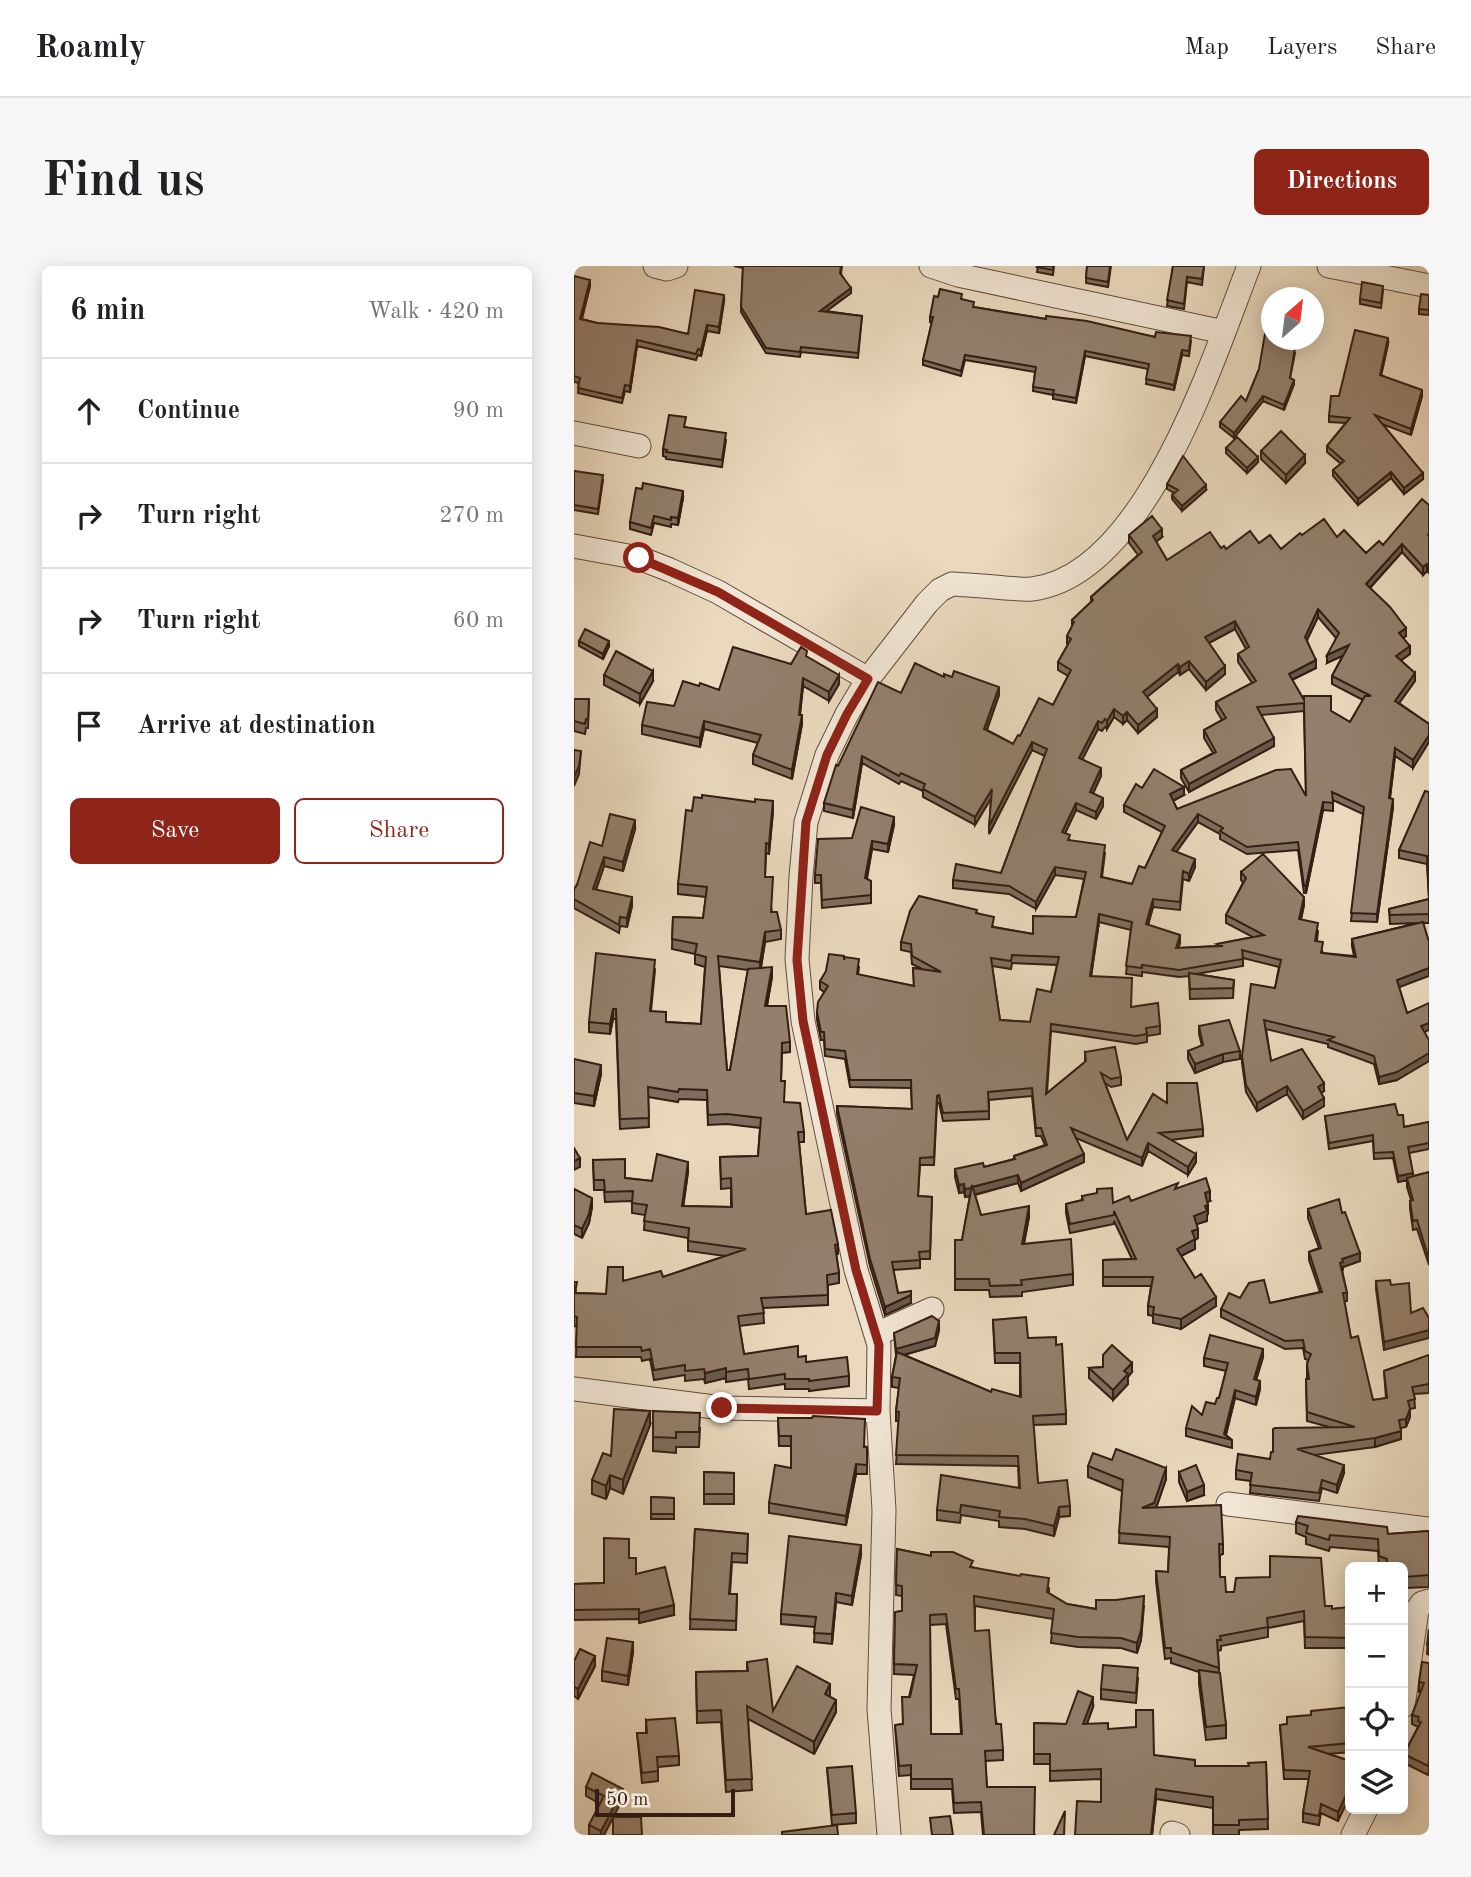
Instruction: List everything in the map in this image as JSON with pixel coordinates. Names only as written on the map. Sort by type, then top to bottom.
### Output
[{"type":"street","points":[[655,266],[667,269],[676,266]]},
{"type":"street","points":[[931,266],[958,275],[1224,332]]},
{"type":"street","points":[[889,1835],[879,1709],[884,1510],[877,1411],[880,1359],[877,1334],[856,1270],[803,1021],[797,960],[806,822],[827,755],[847,714],[868,679],[940,590],[952,584],[1031,590],[1070,578],[1104,551],[1158,481],[1191,417],[1249,266]]},
{"type":"street","points":[[1329,266],[1429,286]]},
{"type":"street","points":[[574,433],[639,446]]},
{"type":"street","points":[[574,547],[639,558],[670,570],[718,592],[868,679]]},
{"type":"street","points":[[877,1334],[932,1309]]},
{"type":"street","points":[[574,1389],[722,1408],[877,1411]]},
{"type":"street","points":[[1228,1504],[1429,1529]]},
{"type":"street","points":[[1405,1688],[1416,1610],[1422,1603],[1429,1601]]},
{"type":"street","points":[[1353,1835],[1364,1814]]},
{"type":"building","points":[[743,266],[841,266],[840,273],[851,288],[820,311],[862,316],[858,353],[801,347],[800,352],[766,348],[741,307]]},
{"type":"building","points":[[1053,266],[1053,270],[1037,267]]},
{"type":"building","points":[[1087,266],[1110,266],[1108,282],[1086,278]]},
{"type":"building","points":[[1173,266],[1204,266],[1202,279],[1187,277],[1184,304],[1167,300]]},
{"type":"building","points":[[574,276],[590,280],[580,319],[597,323],[659,327],[688,334],[695,290],[724,295],[719,327],[707,325],[701,350],[698,349],[696,354],[637,340],[630,386],[625,385],[622,398],[578,388],[580,378],[574,376]]},
{"type":"building","points":[[1362,282],[1383,286],[1381,303],[1360,299]]},
{"type":"building","points":[[940,289],[962,294],[961,299],[974,302],[973,307],[1046,319],[1046,316],[1087,321],[1155,337],[1156,332],[1191,336],[1189,351],[1182,350],[1174,385],[1146,379],[1149,364],[1085,351],[1076,398],[1053,394],[1054,390],[1033,387],[1036,367],[965,355],[961,371],[923,360],[933,317],[930,317],[934,296],[938,297]]},
{"type":"building","points":[[1421,294],[1429,295],[1429,310],[1419,309]]},
{"type":"building","points":[[1355,330],[1388,338],[1380,375],[1422,390],[1411,429],[1375,415],[1423,473],[1404,488],[1391,472],[1358,499],[1333,470],[1344,461],[1327,446],[1350,418],[1329,416],[1331,396],[1339,396]]},
{"type":"building","points":[[1262,350],[1295,350],[1290,378],[1294,380],[1284,405],[1263,396],[1234,433],[1220,422],[1241,396],[1246,401],[1259,369]]},
{"type":"building","points":[[669,415],[686,417],[684,427],[726,433],[722,460],[666,452],[667,450],[663,449]]},
{"type":"building","points":[[1281,431],[1305,455],[1286,475],[1261,451]]},
{"type":"building","points":[[1237,437],[1258,457],[1247,468],[1226,448]]},
{"type":"building","points":[[1183,456],[1206,485],[1182,506],[1172,495],[1178,490],[1167,484]]},
{"type":"building","points":[[574,471],[603,475],[598,509],[574,505]]},
{"type":"building","points":[[643,483],[683,491],[678,518],[671,517],[671,520],[654,516],[651,528],[630,522],[636,488],[642,489]]},
{"type":"building","points":[[1422,499],[1429,505],[1429,565],[1423,567],[1402,544],[1366,584],[1390,607],[1406,628],[1399,633],[1410,646],[1396,656],[1415,673],[1395,701],[1429,724],[1429,735],[1413,760],[1395,748],[1389,798],[1393,799],[1377,914],[1351,913],[1364,807],[1332,792],[1333,803],[1323,802],[1306,886],[1298,842],[1247,847],[1220,831],[1223,828],[1198,814],[1172,850],[1195,859],[1189,874],[1183,871],[1180,902],[1153,899],[1146,924],[1180,935],[1176,948],[1223,946],[1217,944],[1264,935],[1226,915],[1246,878],[1241,872],[1263,854],[1304,897],[1299,919],[1318,923],[1315,941],[1323,942],[1321,953],[1356,957],[1352,939],[1423,922],[1429,942],[1429,968],[1397,980],[1407,1013],[1429,1003],[1429,1023],[1421,1026],[1429,1040],[1429,1053],[1397,1072],[1379,1077],[1374,1056],[1328,1040],[1334,1037],[1264,1020],[1271,1061],[1302,1049],[1324,1083],[1318,1087],[1324,1098],[1303,1111],[1287,1086],[1257,1103],[1246,1085],[1242,1056],[1251,984],[1275,988],[1281,960],[1242,950],[1243,959],[1179,970],[1142,965],[1142,968],[1126,966],[1132,922],[1099,914],[1090,976],[1132,978],[1131,1007],[1158,1003],[1160,1026],[1146,1028],[1147,1034],[1136,1036],[1051,1024],[1046,1094],[1086,1061],[1085,1052],[1115,1047],[1121,1077],[1111,1079],[1101,1073],[1127,1140],[1153,1094],[1167,1103],[1167,1083],[1197,1083],[1203,1129],[1159,1133],[1196,1154],[1188,1167],[1148,1143],[1142,1158],[1071,1128],[1084,1154],[1021,1183],[1018,1175],[965,1189],[964,1184],[959,1185],[955,1169],[983,1163],[984,1167],[1015,1159],[1014,1156],[1047,1145],[1041,1128],[1036,1128],[1032,1088],[988,1092],[989,1111],[943,1113],[939,1095],[934,1157],[920,1158],[918,1196],[932,1197],[930,1251],[919,1252],[920,1260],[892,1262],[898,1293],[911,1291],[911,1295],[885,1307],[870,1259],[837,1106],[912,1109],[911,1080],[850,1080],[845,1051],[825,1049],[824,1032],[821,1032],[817,1012],[818,1002],[828,986],[820,981],[826,971],[829,954],[844,956],[844,960],[845,957],[859,959],[857,974],[914,986],[913,968],[941,972],[912,956],[911,944],[901,942],[910,911],[919,896],[977,910],[976,913],[994,917],[992,927],[1033,934],[1033,916],[1076,917],[1086,872],[1055,867],[1036,902],[1009,886],[953,880],[956,864],[1001,873],[1047,749],[1032,742],[989,826],[992,789],[975,817],[923,789],[925,784],[901,773],[899,776],[862,756],[853,810],[824,803],[836,765],[838,766],[878,682],[901,693],[915,663],[944,677],[944,674],[952,677],[954,671],[999,687],[984,729],[1013,744],[1018,735],[1020,736],[1039,698],[1053,705],[1071,670],[1058,662],[1071,639],[1067,636],[1074,622],[1072,620],[1093,600],[1091,597],[1142,552],[1129,535],[1152,516],[1162,529],[1153,536],[1167,560],[1210,532],[1221,548],[1224,546],[1226,549],[1250,531],[1259,543],[1270,535],[1281,549],[1300,533],[1302,535],[1324,519],[1337,537],[1344,530],[1366,553],[1379,541],[1383,545]],"holes":[[[1318,609],[1339,633],[1327,655],[1349,645],[1332,676],[1371,696],[1365,696],[1350,722],[1331,711],[1331,696],[1304,696],[1304,700],[1289,674],[1316,660],[1305,637]],[[1235,621],[1249,647],[1238,654],[1256,681],[1216,702],[1226,718],[1204,730],[1216,752],[1181,770],[1189,784],[1274,738],[1257,707],[1304,703],[1306,796],[1291,769],[1276,770],[1177,809],[1170,794],[1184,787],[1154,769],[1142,788],[1136,784],[1124,805],[1165,826],[1145,868],[1139,866],[1132,884],[1101,877],[1105,845],[1068,840],[1070,835],[1062,832],[1076,803],[1096,812],[1103,798],[1090,792],[1101,768],[1079,758],[1098,721],[1107,721],[1114,709],[1123,716],[1127,712],[1138,725],[1157,709],[1143,692],[1178,664],[1180,667],[1189,661],[1206,682],[1225,666],[1205,637]],[[1012,955],[1059,957],[1051,992],[1037,989],[1030,1022],[1000,1020],[991,958],[1011,961]]]},
{"type":"building","points":[[585,629],[609,641],[603,654],[579,641]]},
{"type":"building","points":[[733,647],[791,664],[801,647],[807,651],[806,656],[839,675],[829,692],[803,678],[799,715],[802,715],[792,770],[753,755],[761,735],[704,721],[700,738],[642,725],[647,702],[674,706],[683,681],[699,686],[700,683],[719,690]]},
{"type":"building","points":[[616,651],[653,671],[640,694],[604,675]]},
{"type":"building","points":[[574,699],[589,699],[588,719],[585,724],[574,721]]},
{"type":"building","points":[[574,750],[581,751],[574,777]]},
{"type":"building","points":[[1425,791],[1429,792],[1429,898],[1427,856],[1399,850]]},
{"type":"building","points":[[702,795],[755,802],[755,799],[773,801],[769,844],[766,843],[765,877],[773,877],[771,912],[777,912],[781,930],[765,932],[760,962],[718,956],[727,1070],[730,1070],[748,969],[772,967],[765,1006],[786,1006],[790,1042],[782,1043],[781,1081],[785,1081],[784,1102],[800,1103],[804,1132],[798,1132],[806,1214],[831,1210],[838,1244],[835,1245],[839,1273],[827,1275],[828,1295],[761,1298],[764,1313],[738,1316],[744,1354],[798,1346],[798,1357],[806,1356],[806,1362],[847,1357],[849,1376],[809,1381],[785,1379],[785,1374],[749,1379],[748,1369],[726,1372],[726,1368],[705,1373],[704,1369],[685,1371],[685,1365],[654,1370],[650,1349],[642,1351],[641,1347],[576,1347],[574,1282],[577,1282],[575,1293],[606,1294],[608,1267],[623,1267],[623,1281],[661,1271],[663,1277],[746,1249],[688,1241],[689,1228],[644,1221],[647,1205],[632,1203],[633,1191],[605,1192],[604,1180],[594,1180],[593,1160],[625,1159],[625,1178],[652,1181],[657,1154],[688,1162],[682,1206],[732,1207],[731,1178],[721,1179],[720,1157],[758,1156],[761,1118],[708,1115],[707,1090],[679,1089],[678,1092],[648,1087],[649,1118],[620,1119],[616,1009],[613,1009],[610,1024],[589,1022],[596,953],[655,960],[650,1011],[666,1012],[666,1022],[701,1024],[706,957],[695,954],[697,944],[672,939],[673,917],[703,918],[707,887],[678,884],[686,810],[692,811],[694,797],[702,798]]},
{"type":"building","points":[[861,807],[894,817],[888,844],[872,841],[865,878],[871,881],[871,895],[822,900],[821,875],[815,875],[818,839],[852,838]]},
{"type":"building","points":[[610,814],[635,820],[623,862],[604,857],[593,889],[632,897],[627,918],[620,917],[619,925],[574,899],[574,889],[590,842],[602,846]]},
{"type":"building","points":[[1429,899],[1429,914],[1390,915],[1389,909]]},
{"type":"building","points":[[1189,973],[1234,980],[1233,988],[1190,989]]},
{"type":"building","points":[[1229,1020],[1240,1051],[1195,1064],[1188,1051],[1203,1045],[1199,1026]]},
{"type":"building","points":[[574,1059],[601,1065],[594,1096],[574,1093]]},
{"type":"building","points":[[1395,1104],[1398,1115],[1403,1115],[1404,1127],[1429,1122],[1429,1143],[1408,1147],[1413,1173],[1398,1176],[1393,1152],[1374,1153],[1373,1135],[1329,1143],[1325,1116]]},
{"type":"building","points":[[574,1148],[580,1158],[574,1161]]},
{"type":"building","points":[[1429,1172],[1428,1256],[1417,1220],[1413,1221],[1410,1201],[1413,1200],[1407,1178]]},
{"type":"building","points":[[1206,1178],[1210,1191],[1205,1193],[1207,1211],[1194,1216],[1198,1229],[1192,1231],[1195,1239],[1177,1249],[1195,1278],[1201,1274],[1216,1297],[1181,1319],[1153,1314],[1154,1307],[1148,1306],[1153,1277],[1103,1277],[1103,1260],[1136,1259],[1114,1211],[1114,1215],[1070,1224],[1066,1204],[1083,1200],[1082,1196],[1097,1193],[1097,1189],[1112,1188],[1113,1203],[1129,1196],[1131,1201],[1178,1183],[1175,1189]]},
{"type":"building","points":[[972,1185],[981,1215],[1029,1206],[1022,1244],[1071,1239],[1073,1274],[1021,1280],[1022,1285],[990,1286],[989,1279],[955,1279],[955,1240],[962,1240]]},
{"type":"building","points":[[574,1189],[592,1198],[582,1229],[574,1225]]},
{"type":"building","points":[[1339,1199],[1342,1213],[1345,1212],[1360,1253],[1342,1259],[1343,1262],[1340,1263],[1347,1293],[1343,1293],[1351,1338],[1358,1336],[1373,1400],[1387,1398],[1384,1371],[1429,1355],[1429,1384],[1412,1387],[1415,1399],[1408,1401],[1410,1409],[1406,1419],[1399,1420],[1401,1431],[1375,1438],[1297,1449],[1344,1465],[1337,1485],[1322,1480],[1319,1493],[1250,1485],[1252,1473],[1236,1470],[1238,1454],[1270,1459],[1273,1452],[1273,1429],[1355,1427],[1307,1412],[1307,1364],[1311,1354],[1305,1351],[1303,1340],[1285,1341],[1221,1309],[1229,1293],[1240,1298],[1249,1283],[1264,1280],[1270,1303],[1322,1292],[1309,1252],[1321,1248],[1308,1209]]},
{"type":"building","points":[[1390,1280],[1391,1285],[1409,1283],[1411,1313],[1423,1308],[1429,1318],[1429,1330],[1384,1342],[1376,1281]]},
{"type":"building","points":[[932,1316],[939,1321],[935,1338],[896,1349],[894,1333]]},
{"type":"building","points":[[1026,1317],[1028,1338],[1056,1337],[1056,1345],[1062,1344],[1066,1414],[1033,1416],[1038,1483],[1067,1480],[1070,1506],[1059,1507],[1054,1526],[1025,1519],[999,1517],[1000,1511],[961,1505],[960,1513],[937,1510],[941,1475],[1020,1488],[1018,1456],[896,1455],[899,1412],[896,1411],[900,1378],[892,1377],[897,1352],[991,1392],[992,1389],[1021,1397],[1020,1353],[995,1353],[993,1320]]},
{"type":"building","points":[[1210,1335],[1263,1349],[1254,1379],[1260,1381],[1256,1397],[1235,1390],[1224,1434],[1232,1440],[1186,1428],[1192,1406],[1202,1415],[1206,1402],[1215,1404],[1219,1398],[1228,1363],[1204,1358]]},
{"type":"building","points":[[1112,1345],[1132,1363],[1124,1371],[1128,1374],[1113,1390],[1089,1368],[1103,1367],[1103,1355]]},
{"type":"building","points":[[614,1409],[650,1411],[623,1480],[610,1475],[606,1486],[592,1480],[603,1453],[611,1456]]},
{"type":"building","points":[[653,1411],[700,1413],[699,1432],[676,1432],[676,1438],[653,1437]]},
{"type":"building","points":[[813,1416],[865,1419],[864,1447],[867,1447],[867,1465],[856,1464],[846,1516],[769,1503],[775,1465],[791,1468],[791,1436],[779,1436],[778,1418]]},
{"type":"building","points":[[1116,1449],[1166,1468],[1154,1503],[1142,1508],[1221,1505],[1223,1544],[1219,1544],[1220,1577],[1225,1577],[1226,1592],[1234,1592],[1236,1578],[1270,1577],[1270,1556],[1321,1558],[1325,1606],[1332,1606],[1332,1609],[1345,1608],[1345,1638],[1305,1637],[1304,1611],[1267,1618],[1268,1627],[1220,1636],[1221,1640],[1217,1640],[1219,1668],[1165,1648],[1156,1571],[1168,1572],[1170,1537],[1119,1533],[1123,1480],[1088,1466],[1093,1453],[1112,1460]]},
{"type":"building","points":[[1196,1465],[1204,1485],[1187,1492],[1179,1472]]},
{"type":"building","points":[[704,1472],[734,1473],[734,1494],[704,1494]]},
{"type":"building","points":[[651,1497],[674,1498],[674,1514],[651,1514]]},
{"type":"building","points":[[1298,1516],[1387,1527],[1388,1534],[1429,1531],[1429,1575],[1408,1577],[1408,1562],[1387,1562],[1387,1559],[1379,1556],[1378,1539],[1330,1535],[1329,1540],[1306,1533],[1308,1526],[1296,1522]]},
{"type":"building","points":[[695,1529],[748,1534],[747,1554],[732,1553],[729,1594],[737,1594],[736,1621],[690,1619]]},
{"type":"building","points":[[789,1536],[861,1545],[852,1596],[836,1593],[832,1634],[814,1633],[816,1617],[781,1614]]},
{"type":"building","points":[[604,1538],[629,1539],[629,1558],[636,1558],[636,1574],[665,1567],[674,1605],[639,1613],[639,1609],[574,1610],[574,1584],[604,1583]]},
{"type":"building","points":[[897,1549],[931,1556],[931,1552],[953,1552],[973,1561],[970,1567],[1049,1578],[1047,1592],[1067,1604],[1096,1609],[1096,1600],[1144,1596],[1137,1643],[1121,1638],[1051,1633],[1054,1609],[974,1596],[975,1631],[989,1630],[996,1724],[1001,1724],[1003,1750],[985,1751],[987,1787],[1035,1787],[1034,1835],[984,1835],[981,1802],[954,1803],[952,1779],[911,1779],[911,1765],[899,1766],[895,1725],[903,1724],[902,1697],[910,1697],[917,1665],[894,1664],[895,1612],[902,1611],[902,1586],[896,1585]],"holes":[[[946,1614],[956,1689],[959,1689],[962,1734],[931,1734],[930,1615]]]},
{"type":"building","points":[[607,1638],[633,1642],[628,1676],[602,1671]]},
{"type":"building","points":[[580,1649],[595,1656],[578,1689],[574,1687],[574,1661]]},
{"type":"building","points":[[767,1659],[773,1711],[797,1666],[830,1684],[825,1694],[836,1700],[814,1742],[747,1706],[752,1779],[726,1780],[721,1710],[697,1711],[696,1672],[748,1671],[747,1662]]},
{"type":"building","points":[[1422,1662],[1429,1663],[1428,1766],[1408,1756],[1408,1746],[1421,1722],[1418,1721],[1419,1717],[1412,1715],[1424,1683],[1419,1682]]},
{"type":"building","points":[[1103,1665],[1138,1668],[1136,1693],[1101,1689]]},
{"type":"building","points":[[1199,1670],[1220,1673],[1226,1725],[1206,1727]]},
{"type":"building","points":[[1078,1691],[1093,1697],[1083,1724],[1108,1723],[1108,1729],[1136,1727],[1136,1710],[1153,1710],[1154,1755],[1195,1760],[1195,1766],[1249,1766],[1248,1763],[1266,1762],[1268,1819],[1239,1820],[1239,1825],[1213,1825],[1213,1797],[1156,1789],[1151,1835],[1075,1835],[1077,1801],[1101,1802],[1101,1769],[1050,1771],[1050,1754],[1034,1754],[1034,1723],[1066,1724]]},
{"type":"building","points":[[1345,1708],[1345,1743],[1308,1747],[1345,1759],[1345,1797],[1338,1812],[1321,1804],[1319,1816],[1303,1813],[1310,1771],[1284,1770],[1280,1725],[1287,1724],[1287,1717],[1311,1715],[1311,1711]]},
{"type":"building","points":[[675,1718],[679,1756],[657,1757],[658,1771],[642,1773],[637,1733],[647,1733],[646,1720]]},
{"type":"building","points":[[852,1766],[856,1813],[832,1815],[827,1768]]},
{"type":"building","points":[[592,1773],[623,1789],[601,1831],[589,1825],[604,1796],[586,1787]]},
{"type":"building","points":[[1065,1811],[1064,1835],[1054,1835]]},
{"type":"building","points":[[950,1816],[953,1835],[932,1835],[930,1818]]},
{"type":"building","points":[[613,1817],[641,1817],[642,1835],[613,1835]]},
{"type":"building","points":[[837,1825],[838,1835],[782,1835],[782,1832]]},
{"type":"route","points":[[639,558],[718,592],[868,679],[827,755],[806,822],[797,960],[803,1021],[856,1270],[879,1345],[877,1411],[722,1408]]}]
